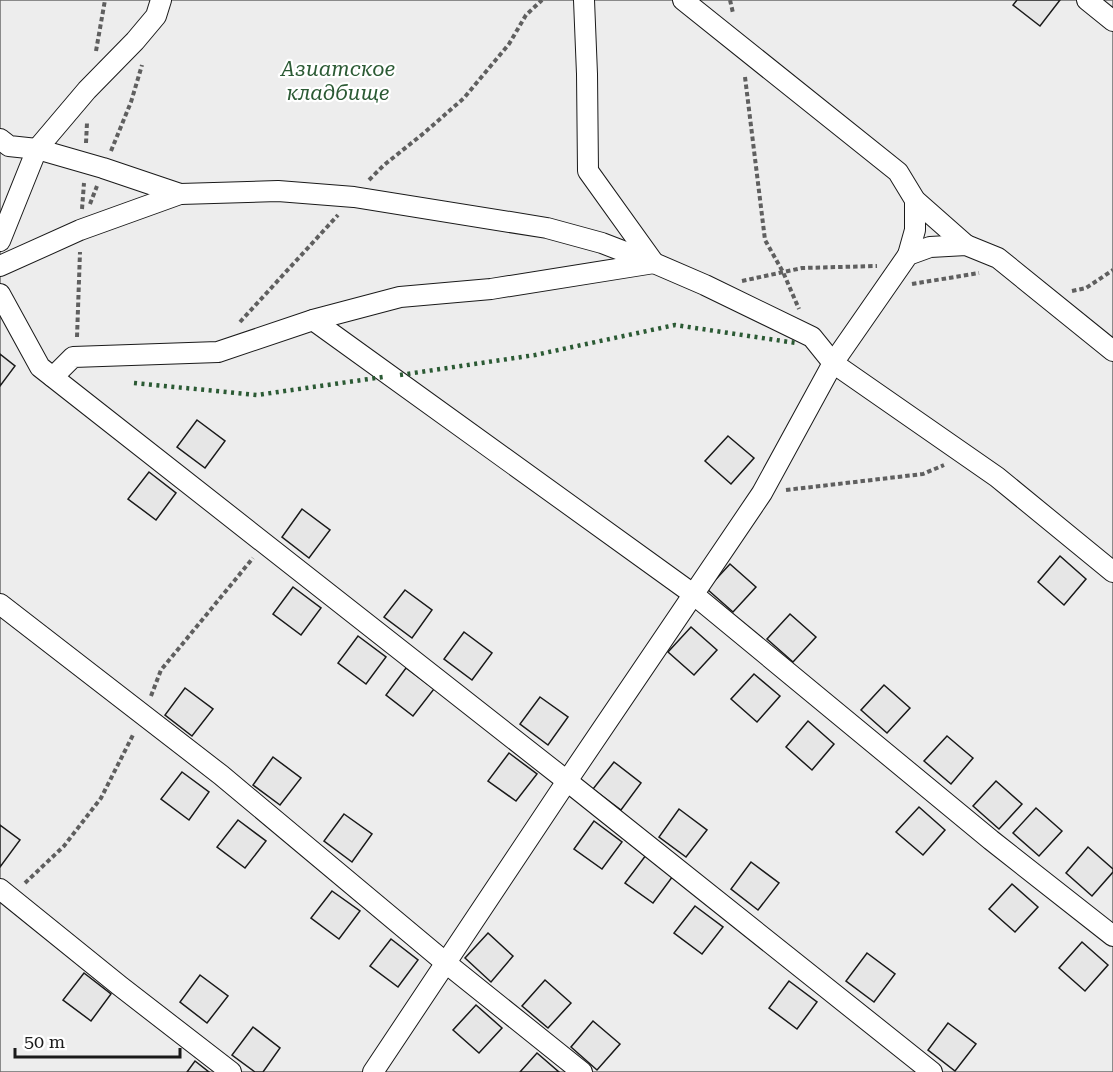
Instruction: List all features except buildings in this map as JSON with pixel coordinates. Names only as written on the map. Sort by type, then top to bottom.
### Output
[{"type":"street","points":[[0,241],[37,149],[87,90],[156,16],[161,0]]},
{"type":"street","points":[[584,0],[588,171],[654,263]]},
{"type":"street","points":[[683,0],[898,172],[915,200],[966,245],[998,258],[1113,351]]},
{"type":"street","points":[[1087,0],[1113,21]]},
{"type":"street","points":[[0,139],[9,146],[37,149],[180,194]]},
{"type":"street","points":[[0,266],[81,230],[180,194],[278,191],[354,197],[547,228],[602,243],[705,285],[812,337],[833,363],[997,477],[1113,572]]},
{"type":"street","points":[[374,1072],[762,493],[833,363],[905,260],[915,230],[915,200]]},
{"type":"street","points":[[905,260],[930,247],[966,245]]},
{"type":"street","points":[[53,377],[73,357],[218,352],[313,321],[400,297],[491,289],[654,263]]},
{"type":"street","points":[[0,294],[40,367],[567,781],[932,1072]]},
{"type":"street","points":[[313,321],[693,594],[991,840],[1113,936]]},
{"type":"street","points":[[0,604],[221,775],[446,963],[582,1072]]},
{"type":"street","points":[[0,889],[231,1072]]},
{"type":"path","points":[[730,0],[741,46],[765,240],[783,272],[812,337]]},
{"type":"path","points":[[705,285],[802,268],[852,268],[905,260]]},
{"type":"path","points":[[886,288],[1009,267]]},
{"type":"path","points":[[1047,297],[1086,288],[1113,270]]},
{"type":"path","points":[[762,493],[923,474],[967,456]]},
{"type":"shaded area","points":[[0,0],[1113,0],[1113,1072],[0,1072]]},
{"type":"hedge","points":[[400,375],[535,355],[675,325],[796,343]]},
{"type":"hedge","points":[[134,383],[257,395],[383,377]]},
{"type":"park label","name":"Азиатское кладбище","points":[[338,81]]}]
